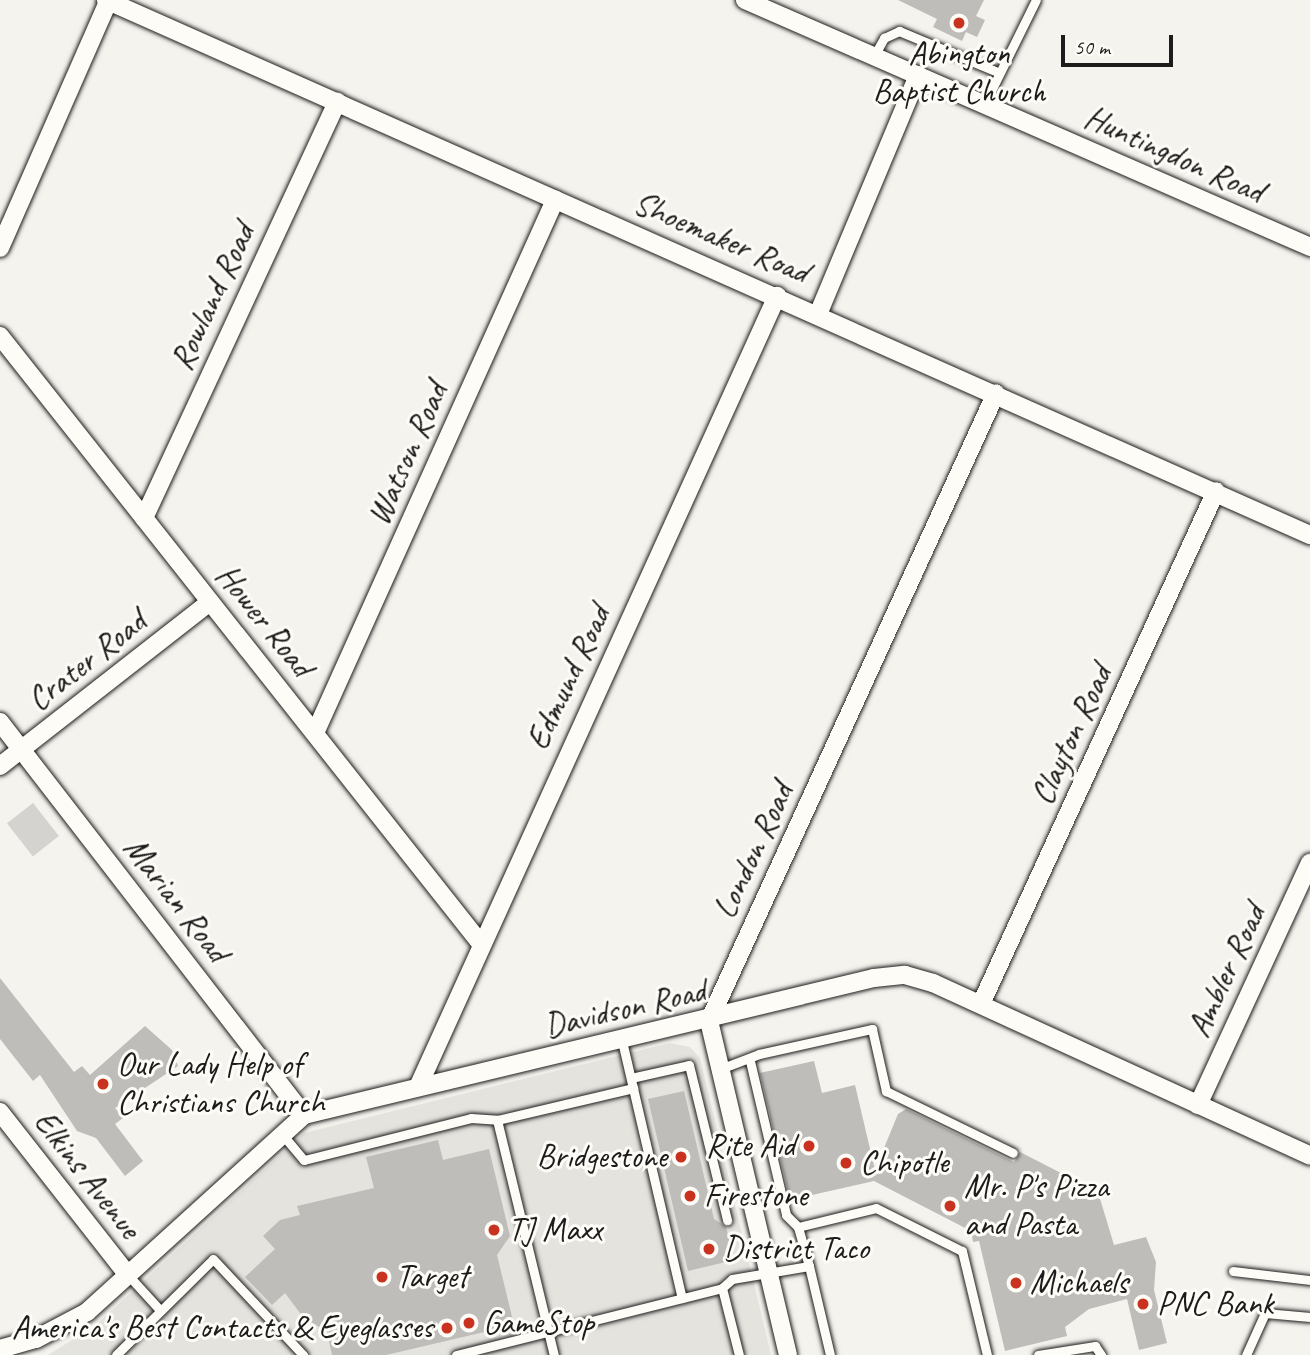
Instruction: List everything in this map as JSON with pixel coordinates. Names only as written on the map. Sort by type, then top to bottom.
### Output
[{"type":"street","name":"Shoemaker Road","points":[[108,0],[555,200],[819,312],[1310,535]]},
{"type":"street","points":[[0,248],[108,0]]},
{"type":"street","name":"Huntingdon Road","points":[[745,0],[1310,247]]},
{"type":"street","points":[[819,312],[918,75]]},
{"type":"street","name":"Rowland Road","points":[[144,518],[337,102]]},
{"type":"street","name":"Watson Road","points":[[315,733],[555,200]]},
{"type":"street","name":"Edmund Road","points":[[418,1087],[777,296]]},
{"type":"street","name":"Hower Road","points":[[0,336],[481,944]]},
{"type":"street","name":"London Road","points":[[709,1021],[996,393]]},
{"type":"street","name":"Clayton Road","points":[[981,1004],[1216,491]]},
{"type":"street","name":"Crater Road","points":[[0,766],[210,602]]},
{"type":"street","name":"Marian Road","points":[[0,722],[304,1115]]},
{"type":"street","name":"Ambler Road","points":[[1198,1105],[1310,863]]},
{"type":"street","name":"Davidson Road","points":[[0,1349],[62,1328],[128,1275],[281,1133],[304,1115],[905,975],[981,1004],[1310,1156]]},
{"type":"street","points":[[709,1021],[788,1355]]},
{"type":"street","name":"Elkins Avenue","points":[[0,1112],[128,1275]]},
{"type":"lane","points":[[984,105],[1036,0]]},
{"type":"lane","points":[[874,56],[884,38],[899,32],[1000,73]]},
{"type":"lane","points":[[720,1069],[750,1061],[758,1054],[872,1029],[886,1091],[1013,1153]]},
{"type":"lane","points":[[622,1041],[682,1298]]},
{"type":"lane","points":[[750,1061],[786,1215],[798,1227],[830,1355]]},
{"type":"lane","points":[[281,1133],[304,1160],[471,1118],[497,1120],[689,1065],[727,1220]]},
{"type":"lane","points":[[497,1120],[554,1355]]},
{"type":"lane","points":[[798,1227],[876,1208],[962,1251],[987,1355]]},
{"type":"lane","points":[[116,1355],[213,1259],[303,1355]]},
{"type":"lane","points":[[456,1355],[722,1288],[732,1279],[769,1275],[809,1266]]},
{"type":"lane","points":[[1233,1271],[1310,1280]]},
{"type":"lane","points":[[128,1275],[160,1310]]},
{"type":"lane","points":[[722,1288],[739,1355]]},
{"type":"lane","points":[[1246,1355],[1265,1314],[1310,1317]]},
{"type":"lane","points":[[1038,1355],[1095,1346],[1101,1355]]},
{"type":"shaded area","points":[[33,803],[59,836],[33,856],[7,823]]},
{"type":"shaded area","points":[[670,1043],[690,1047],[700,1058],[771,1355],[48,1355],[96,1325],[304,1133]]},
{"type":"building","name":"Abington Baptist Church","points":[[898,0],[984,0],[976,16],[985,20],[977,37],[966,32],[962,41],[933,27],[937,19]]},
{"type":"building","points":[[0,978],[74,1072],[82,1066],[90,1075],[145,1026],[172,1050],[178,1066],[115,1108],[123,1118],[115,1124],[143,1161],[125,1176],[96,1138],[77,1131],[40,1075],[33,1081],[0,1039]]},
{"type":"building","points":[[814,1061],[822,1093],[855,1085],[875,1170],[898,1114],[906,1109],[1014,1162],[1020,1152],[1098,1192],[1114,1245],[1146,1237],[1156,1262],[1154,1290],[1167,1343],[1139,1350],[1127,1299],[1089,1309],[1065,1327],[1067,1336],[1005,1351],[979,1241],[973,1242],[971,1231],[874,1181],[790,1200],[760,1073]]},
{"type":"building","points":[[684,1091],[714,1219],[726,1227],[734,1260],[688,1271],[648,1099]]},
{"type":"building","points":[[438,1140],[443,1160],[489,1149],[510,1236],[497,1255],[514,1325],[386,1355],[332,1355],[327,1332],[303,1317],[285,1293],[272,1305],[245,1277],[275,1249],[263,1236],[280,1220],[300,1215],[297,1206],[374,1188],[366,1157]]},
{"type":"place","name":"Abington Baptist Church","points":[[959,23]]},
{"type":"place","name":"Our Lady Help of Christians Church","points":[[103,1084]]},
{"type":"place","name":"Rite Aid","points":[[809,1146]]},
{"type":"place","name":"Bridgestone","points":[[681,1157]]},
{"type":"place","name":"Chipotle","points":[[846,1163]]},
{"type":"place","name":"Firestone","points":[[690,1196]]},
{"type":"place","name":"Mr. P's Pizza and Pasta","points":[[950,1206]]},
{"type":"place","name":"TJ Maxx","points":[[494,1230]]},
{"type":"place","name":"District Taco","points":[[709,1249]]},
{"type":"place","name":"Target","points":[[382,1277]]},
{"type":"place","name":"Michaels","points":[[1016,1283]]},
{"type":"place","name":"PNC Bank","points":[[1143,1304]]},
{"type":"place","name":"GameStop","points":[[469,1323]]},
{"type":"place","name":"America's Best Contacts & Eyeglasses","points":[[447,1328]]}]
